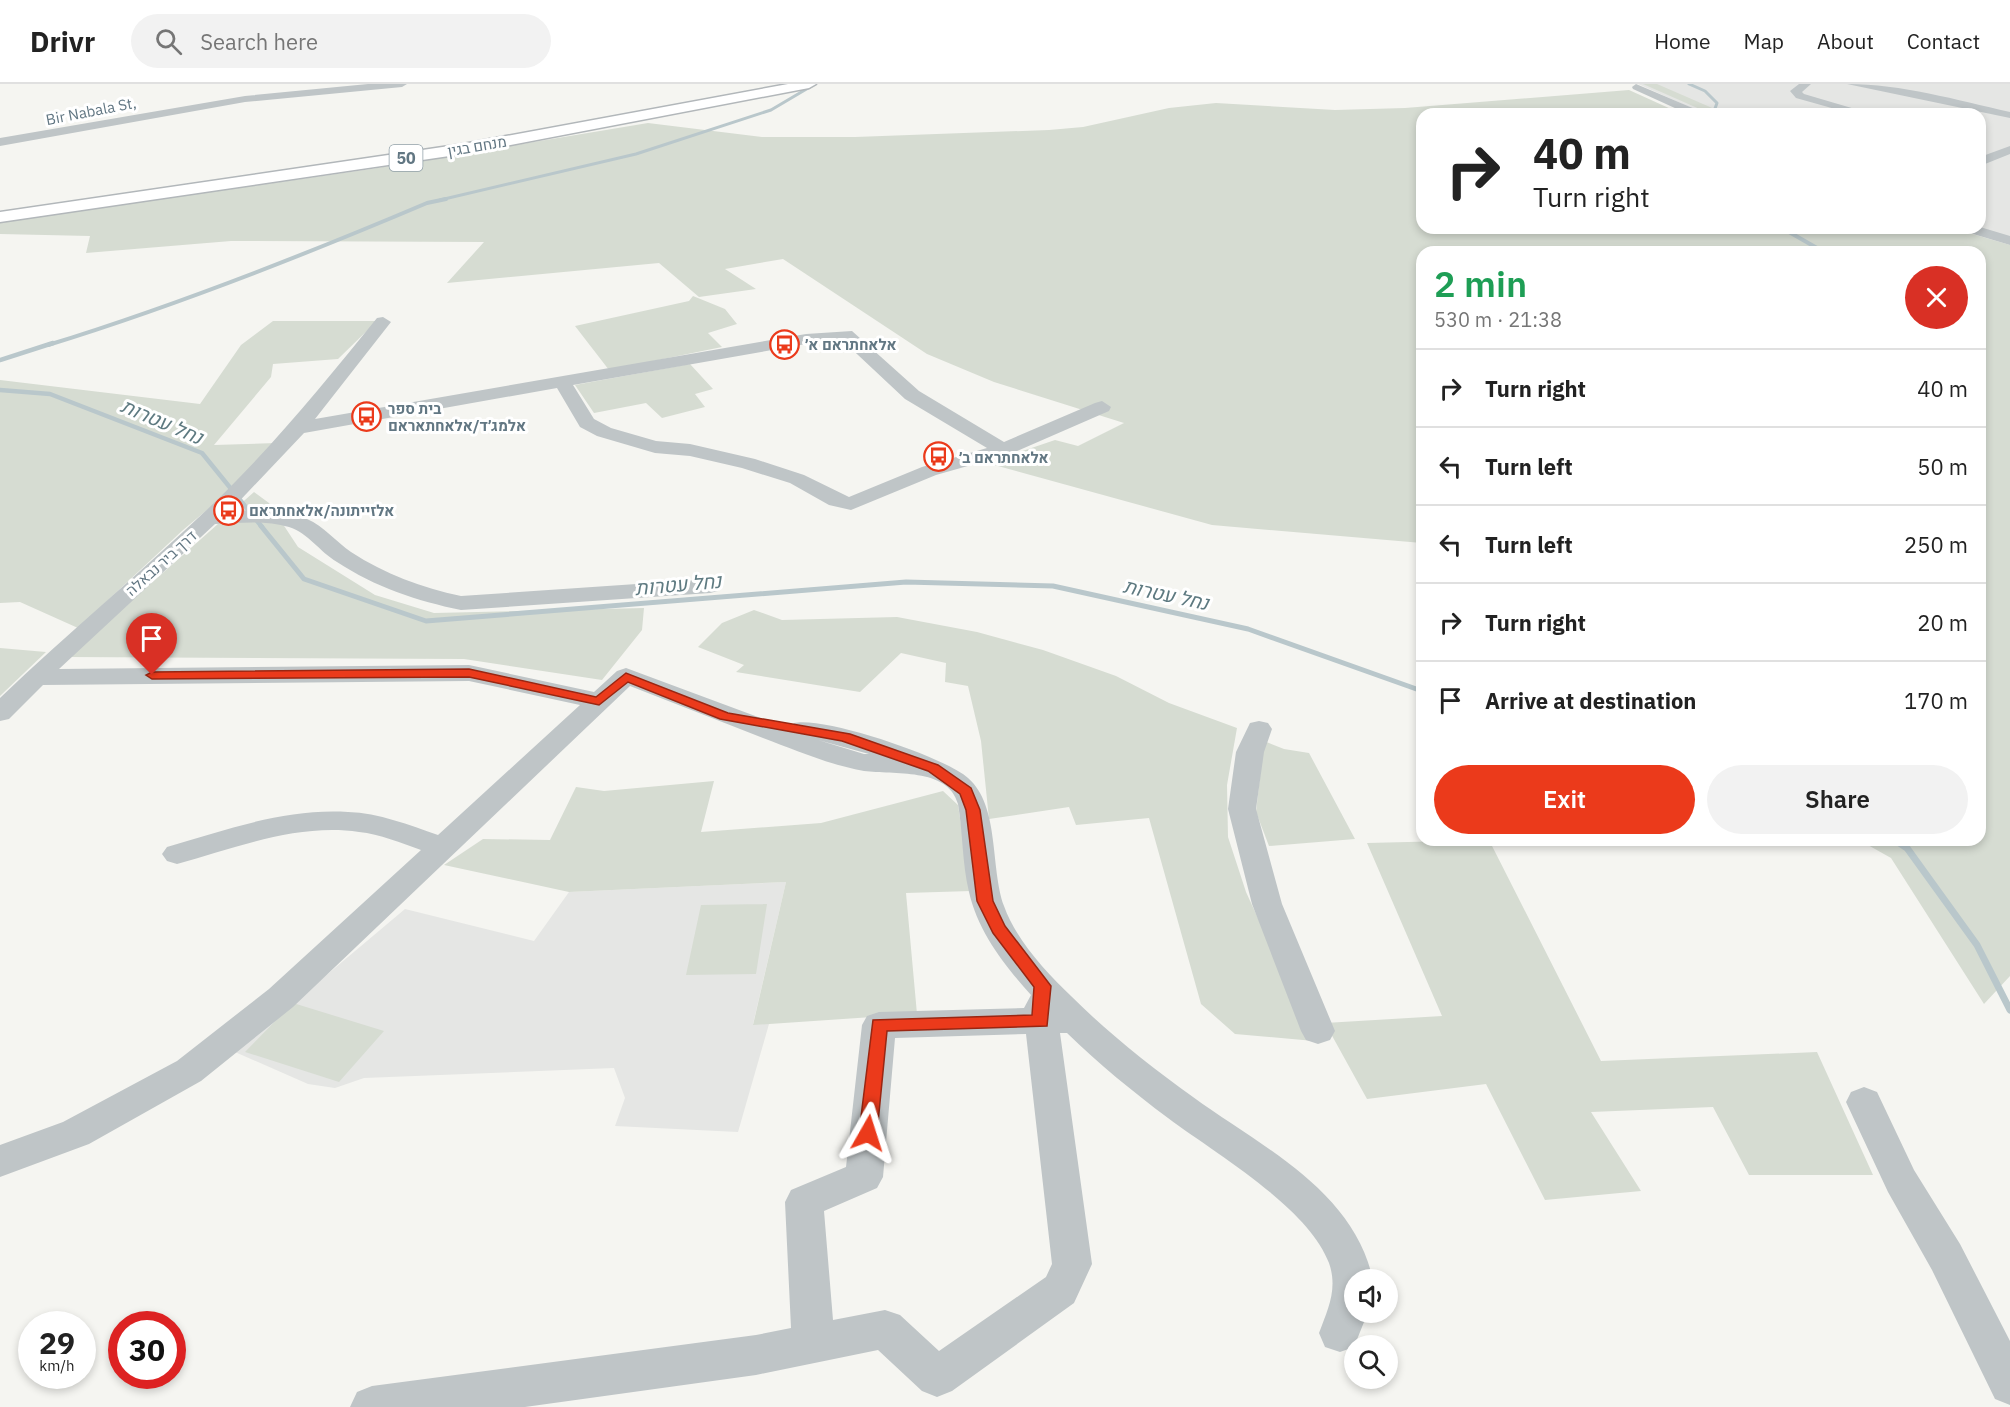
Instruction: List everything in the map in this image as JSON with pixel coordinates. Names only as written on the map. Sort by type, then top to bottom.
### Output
[{"type":"highway","name":"מנחם בגין","points":[[0,210],[386,155],[585,122],[781,84]]},
{"type":"highway","name":"מנחם בגין","points":[[0,217],[464,149],[809,84]]},
{"type":"street","points":[[245,99],[244,96],[268,88],[263,84]]},
{"type":"street","name":"Bir Nabala St,","points":[[0,142],[245,99],[402,84]]},
{"type":"street","points":[[1806,84],[1796,91],[1800,96],[1844,108]]},
{"type":"street","points":[[1852,84],[1978,108]]},
{"type":"street","points":[[1637,87],[1684,108]]},
{"type":"street","points":[[1986,110],[2010,115]]},
{"type":"street","points":[[1986,151],[2010,141]]},
{"type":"street","points":[[1986,160],[2010,150]]},
{"type":"street","points":[[1986,228],[2010,235]]},
{"type":"street","points":[[1986,234],[2010,241]]},
{"type":"street","name":"דרך ביר נבאלה","points":[[0,713],[211,518],[298,428],[383,322]]},
{"type":"street","points":[[298,428],[806,339],[846,335],[861,346],[912,395],[1003,450]]},
{"type":"street","points":[[563,383],[587,423],[604,432],[655,447],[690,450],[748,463],[797,479],[836,501],[851,504],[929,471],[1003,450],[1102,407]]},
{"type":"street","points":[[211,518],[266,517],[301,524],[341,555],[383,579],[427,597],[461,603],[710,586]]},
{"type":"street","points":[[37,677],[469,673],[599,701]]},
{"type":"street","points":[[0,1161],[76,1132],[189,1071],[280,998],[626,676],[799,744],[863,762],[933,768],[966,791],[973,810],[985,901],[998,929],[1053,1009],[1300,1194],[1323,1218],[1346,1255],[1353,1292],[1340,1333]]},
{"type":"street","points":[[1259,729],[1250,752],[1242,809],[1266,904],[1318,1031]]},
{"type":"street","points":[[177,854],[252,833],[305,823],[349,821],[393,829],[441,847]]},
{"type":"street","points":[[372,1407],[756,1355],[885,1329],[937,1377],[1060,1290],[1072,1264],[1053,1009]]},
{"type":"street","points":[[804,1345],[813,1327],[804,1202],[864,1177],[879,1025],[1053,1009]]},
{"type":"street","points":[[1864,1102],[1901,1181],[1946,1257],[2010,1383]]},
{"type":"shaded area","points":[[1638,84],[2010,84],[2010,238],[1986,230],[1986,108],[1692,108]]},
{"type":"shaded area","points":[[1643,84],[1657,84],[1712,108],[1697,108]]},
{"type":"shaded area","points":[[1629,90],[1669,108],[1416,108],[1416,234],[1972,234],[2010,245],[2010,976],[1984,1004],[1891,858],[1870,846],[1986,846],[1986,246],[1416,246],[1416,542],[1212,525],[987,463],[1055,440],[1078,446],[1124,423],[994,382],[927,354],[783,259],[725,269],[756,289],[699,297],[659,263],[447,283],[484,242],[231,241],[86,253],[90,236],[0,234],[0,222],[371,169],[648,123],[762,137],[855,137],[1083,127],[1169,108],[1216,103],[1335,110],[1405,108]]},
{"type":"shaded area","points":[[693,296],[725,309],[737,324],[708,333],[722,347],[609,370],[575,326],[689,301]]},
{"type":"shaded area","points":[[273,321],[377,321],[338,359],[273,364],[271,377],[214,445],[276,443],[244,479],[183,530],[78,628],[20,602],[0,603],[0,380],[200,404],[241,345]]},
{"type":"shaded area","points":[[690,364],[713,389],[695,394],[705,407],[662,418],[646,403],[594,413],[575,385]]},
{"type":"shaded area","points":[[254,492],[269,503],[298,547],[375,595],[434,613],[644,608],[642,630],[602,680],[464,659],[68,657]]},
{"type":"shaded area","points":[[754,610],[782,620],[897,617],[977,632],[1043,650],[1116,676],[1169,703],[1237,728],[1227,785],[1228,837],[1246,892],[1314,1041],[1235,1034],[1201,1004],[1149,818],[1076,825],[1069,807],[989,819],[981,741],[968,686],[945,682],[946,663],[901,653],[860,692],[736,672],[744,665],[698,647],[722,623]]},
{"type":"shaded area","points":[[0,648],[46,652],[0,696]]},
{"type":"shaded area","points":[[1264,741],[1284,749],[1309,753],[1355,839],[1269,846],[1256,812]]},
{"type":"shaded area","points":[[714,781],[701,832],[821,823],[943,791],[958,805],[971,891],[906,893],[917,1014],[753,1025],[786,882],[569,892],[444,865],[483,839],[550,840],[576,787],[604,791]]},
{"type":"shaded area","points":[[1416,842],[1416,846],[1492,846],[1601,1061],[1817,1052],[1873,1175],[1749,1175],[1713,1107],[1591,1112],[1641,1191],[1545,1200],[1486,1084],[1367,1099],[1325,1023],[1442,1016],[1367,843]]},
{"type":"shaded area","points":[[786,882],[753,1024],[769,1024],[738,1132],[615,1126],[625,1098],[614,1068],[364,1078],[335,1088],[308,1084],[235,1052],[405,909],[534,941],[569,892]]},
{"type":"shaded area","points":[[767,904],[756,974],[686,975],[701,905]]},
{"type":"shaded area","points":[[293,1003],[384,1031],[339,1082],[245,1052]]},
{"type":"waterway","points":[[440,200],[636,154],[771,110],[815,84]]},
{"type":"waterway","name":"נחל עטרות","points":[[1689,84],[1705,91],[1717,103],[1715,108]]},
{"type":"waterway","points":[[48,345],[192,296],[286,261],[427,203],[446,199]]},
{"type":"waterway","name":"נחל עטרות","points":[[1792,234],[1814,246]]},
{"type":"waterway","points":[[0,360],[53,343]]},
{"type":"waterway","name":"נחל עטרות","points":[[0,390],[50,394],[202,453],[262,527]]},
{"type":"waterway","name":"נחל עטרות","points":[[261,526],[304,579],[426,621],[906,582],[1053,586],[1248,629],[1416,689]]},
{"type":"waterway","points":[[1904,846],[1977,945],[2010,1010]]},
{"type":"place","name":"אלאחתראם א׳","points":[[784,344]]},
{"type":"place","name":"בית ספר אלמג׳ד/אלאחתאראם","points":[[367,417]]},
{"type":"place","name":"אלאחתראם ב׳","points":[[938,457]]},
{"type":"place","name":"אלזייתונה/אלאחתראם","points":[[228,510]]},
{"type":"route","points":[[152,675],[469,673],[599,701],[626,676],[725,716],[845,737],[933,768],[966,791],[973,810],[985,901],[998,929],[1042,986],[1041,1021],[879,1025],[868,1133]]}]
